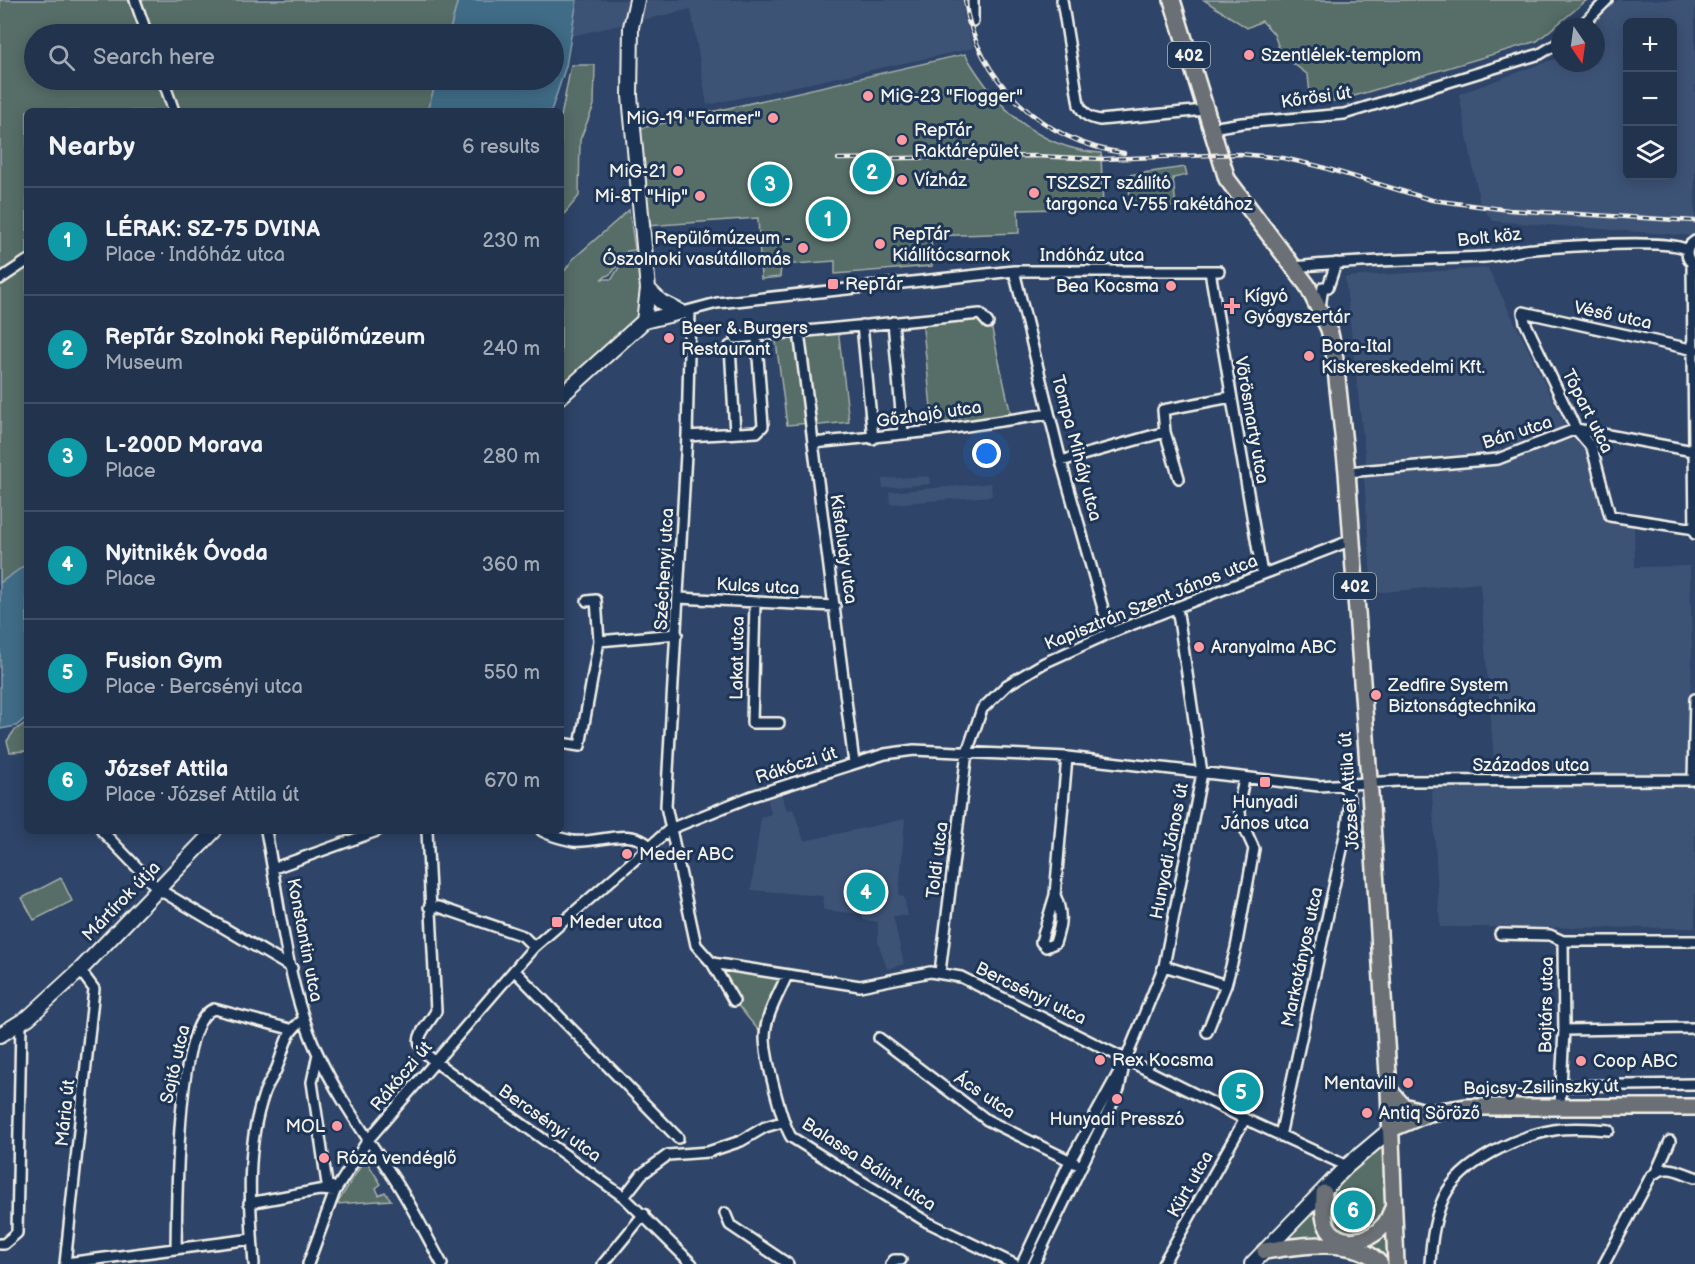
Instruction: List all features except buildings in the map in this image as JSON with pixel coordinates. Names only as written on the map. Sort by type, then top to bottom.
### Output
[{"type":"main road","name":"402","points":[[1173,0],[1227,179],[1293,267]]},
{"type":"main road","name":"József Attila út","points":[[1293,267],[1320,307],[1334,351],[1347,472],[1389,1090],[1396,1264]]},
{"type":"main road","points":[[1389,1090],[1403,1106],[1429,1113]]},
{"type":"main road","name":"Bajcsy-Zsilinszky út","points":[[1391,1129],[1429,1113],[1467,1107],[1643,1105],[1695,1107]]},
{"type":"main road","points":[[1324,1192],[1324,1215],[1327,1226],[1344,1240],[1353,1242],[1368,1238],[1385,1224],[1393,1208]]},
{"type":"main road","points":[[1265,1251],[1332,1245],[1355,1250],[1377,1259],[1380,1264]]},
{"type":"street","points":[[135,0],[143,24]]},
{"type":"street","points":[[637,0],[631,27],[630,96],[648,289],[645,321]]},
{"type":"street","points":[[973,0],[973,21]]},
{"type":"street","points":[[1062,0],[1079,105],[1083,113],[1090,118],[1100,120],[1205,110]]},
{"type":"street","points":[[1589,18],[1607,0]]},
{"type":"street","name":"Kőrösi út","points":[[1211,128],[1344,114],[1540,54],[1551,47]]},
{"type":"street","points":[[167,90],[173,108]]},
{"type":"street","points":[[1695,241],[1687,250],[1687,256],[1694,265],[1695,535]]},
{"type":"street","name":"Bolt köz","points":[[1293,267],[1487,256],[1531,249],[1569,247],[1654,244],[1687,250]]},
{"type":"street","points":[[0,279],[24,263]]},
{"type":"street","points":[[1320,307],[1323,287],[1329,287],[1336,263]]},
{"type":"street","name":"Indóház utca","points":[[686,311],[717,303],[1014,271],[1214,271]]},
{"type":"street","name":"Tompa Mihály utca","points":[[1014,271],[1061,461],[1110,633]]},
{"type":"street","name":"Vörösmarty utca","points":[[1214,271],[1231,397],[1262,574]]},
{"type":"street","points":[[648,289],[661,302],[686,311]]},
{"type":"street","points":[[564,393],[645,321],[686,311]]},
{"type":"street","name":"Széchenyi utca","points":[[670,829],[666,806],[687,436],[686,311]]},
{"type":"street","name":"Véső utca","points":[[1523,312],[1693,350]]},
{"type":"street","name":"Tópart utca","points":[[1523,312],[1525,322],[1576,429],[1592,448],[1610,516],[1695,529]]},
{"type":"street","points":[[736,338],[980,314],[988,323]]},
{"type":"street","points":[[893,322],[903,434]]},
{"type":"street","points":[[862,326],[873,439]]},
{"type":"street","name":"Kisfaludy utca","points":[[800,340],[854,763]]},
{"type":"street","points":[[687,436],[757,432],[763,426],[757,343]]},
{"type":"street","points":[[730,346],[735,433]]},
{"type":"street","points":[[1179,478],[1165,432],[1163,410],[1231,397]]},
{"type":"street","name":"Gőzhajó utca","points":[[813,443],[873,439],[1049,414]]},
{"type":"street","name":"Bán utca","points":[[1347,472],[1498,459],[1576,429],[1693,452]]},
{"type":"street","points":[[1061,461],[1165,432]]},
{"type":"street","name":"Kapisztrán Szent János utca","points":[[967,752],[982,709],[1007,685],[1044,663],[1110,633],[1352,540]]},
{"type":"street","name":"Kulcs utca","points":[[679,598],[835,606]]},
{"type":"street","points":[[567,744],[580,746],[599,641],[596,600],[587,601]]},
{"type":"street","name":"Lakat utca","points":[[755,602],[752,723],[779,723]]},
{"type":"street","name":"Hunyadi János út","points":[[1023,1264],[1070,1161],[1126,1059],[1164,966],[1202,773],[1177,607]]},
{"type":"street","points":[[599,641],[677,634]]},
{"type":"street","points":[[1694,780],[1695,699]]},
{"type":"street","name":"Rákóczi út","points":[[308,1264],[335,1190],[368,1140],[534,947],[670,829],[752,796],[901,750],[1067,757],[1292,785],[1368,784]]},
{"type":"street","name":"Toldi utca","points":[[940,972],[967,752]]},
{"type":"street","points":[[1055,895],[1062,910],[1059,931],[1054,943],[1046,946],[1041,942],[1055,895],[1067,757]]},
{"type":"street","points":[[1206,1032],[1226,985],[1236,948],[1254,849],[1241,820],[1239,804],[1244,779]]},
{"type":"street","name":"Százados utca","points":[[1368,784],[1398,781],[1694,780]]},
{"type":"street","name":"Markotányos utca","points":[[1280,1136],[1347,826],[1350,801],[1344,785]]},
{"type":"street","points":[[670,829],[696,945],[712,963],[734,1001]]},
{"type":"street","points":[[105,834],[158,889],[292,968]]},
{"type":"street","name":"Mártírok útja","points":[[0,1035],[21,1023],[80,970],[211,834]]},
{"type":"street","name":"Konstantin utca","points":[[267,834],[292,968],[304,1019],[318,1054],[368,1140],[394,1179],[442,1264]]},
{"type":"street","points":[[274,868],[369,834]]},
{"type":"street","points":[[427,834],[429,907],[437,986],[436,1011],[419,1037],[420,1045],[434,1061]]},
{"type":"street","points":[[552,834],[575,841],[623,836],[643,840],[650,846]]},
{"type":"street","points":[[429,907],[439,907],[523,936],[534,947]]},
{"type":"street","points":[[1500,934],[1550,935],[1563,940],[1695,941]]},
{"type":"street","name":"Bajtárs utca","points":[[1560,1106],[1564,1030],[1563,940]]},
{"type":"street","name":"Bercsényi utca","points":[[712,963],[860,986],[916,973],[940,972],[989,989],[1245,1119],[1347,1166]]},
{"type":"street","points":[[1164,966],[1226,985]]},
{"type":"street","name":"Mária út","points":[[66,1263],[94,989],[80,970]]},
{"type":"street","points":[[514,970],[678,1138]]},
{"type":"street","name":"Balassa Bálint utca","points":[[787,975],[769,1018],[765,1038],[782,1122],[791,1137],[927,1222],[1014,1264]]},
{"type":"street","name":"Sajtó utca","points":[[176,1248],[181,1099],[202,1017],[214,1009],[290,1029]]},
{"type":"street","points":[[254,1264],[249,1203],[251,1159],[264,1094],[278,1067],[290,1029],[304,1019]]},
{"type":"street","points":[[0,1244],[4,1244],[17,1233],[21,1023]]},
{"type":"street","points":[[1564,1030],[1695,1028]]},
{"type":"street","name":"Ács utca","points":[[879,1038],[987,1120],[1081,1166]]},
{"type":"street","points":[[318,1054],[312,1082],[327,1184],[335,1190]]},
{"type":"street","name":"Hunyadi János út","points":[[1034,1264],[1119,1089],[1126,1059]]},
{"type":"street","name":"Bercsényi utca","points":[[434,1061],[624,1197],[644,1214],[692,1264]]},
{"type":"street","points":[[1560,1086],[1695,1084]]},
{"type":"street","name":"Kürt utca","points":[[1163,1264],[1245,1119]]},
{"type":"street","points":[[624,1197],[642,1174],[668,1155],[708,1152],[741,1141],[765,1127],[782,1122]]},
{"type":"street","points":[[1252,1264],[1347,1166],[1391,1129]]},
{"type":"street","points":[[1430,1264],[1437,1220],[1444,1196],[1464,1172],[1488,1154],[1520,1139],[1556,1129],[1610,1130]]},
{"type":"street","points":[[1604,1264],[1651,1176],[1658,1170],[1670,1141]]},
{"type":"street","points":[[1658,1170],[1673,1168],[1695,1177]]},
{"type":"street","points":[[249,1203],[319,1190],[335,1190]]},
{"type":"street","points":[[725,1213],[730,1225],[789,1264]]},
{"type":"street","points":[[603,1264],[644,1214]]},
{"type":"street","points":[[66,1263],[129,1260],[176,1248],[252,1239]]},
{"type":"street","points":[[891,1264],[894,1260],[901,1260]]},
{"type":"shaded area","points":[[458,0],[577,0],[564,72],[564,24],[452,24]]},
{"type":"shaded area","points":[[577,0],[962,0],[964,17],[974,48],[707,105],[691,9],[571,36]]},
{"type":"shaded area","points":[[1618,0],[1695,0],[1695,236],[1493,221],[1480,204],[1459,94],[1551,60],[1551,72],[1605,72],[1605,18],[1599,18]]},
{"type":"shaded area","points":[[434,90],[558,90],[552,108],[428,108]]},
{"type":"shaded area","points":[[1488,268],[1564,423],[1561,431],[1479,453],[1366,464],[1345,277]]},
{"type":"shaded area","points":[[1581,437],[1594,460],[1604,496],[1605,516],[1634,523],[1635,567],[1690,566],[1692,662],[1686,777],[1695,784],[1695,928],[1440,927],[1431,774],[1495,774],[1480,583],[1372,593],[1364,477],[1460,469]]},
{"type":"shaded area","points":[[929,476],[930,484],[883,488],[882,479]]},
{"type":"shaded area","points":[[991,483],[992,496],[890,504],[889,492]]},
{"type":"shaded area","points":[[24,566],[24,719],[16,726],[0,729],[0,583]]},
{"type":"shaded area","points":[[781,794],[787,810],[793,809],[804,841],[905,819],[899,895],[904,897],[908,916],[893,916],[904,964],[887,969],[878,942],[878,922],[863,920],[862,914],[823,910],[823,896],[751,890],[761,817],[771,814],[768,800]]},
{"type":"green space","points":[[0,0],[458,0],[452,24],[24,24],[24,90],[434,90],[428,108],[24,108],[24,566],[0,583]]},
{"type":"green space","points":[[1204,0],[1587,0],[1565,18],[1551,18],[1551,30],[1537,41],[1341,100],[1311,104],[1308,75],[1281,54],[1274,34],[1262,21],[1247,28]]},
{"type":"green space","points":[[965,54],[991,92],[1021,122],[1057,143],[1078,150],[1101,153],[1103,208],[1018,210],[1019,233],[931,236],[932,266],[835,274],[835,261],[781,265],[780,277],[761,279],[758,218],[646,226],[637,129]]},
{"type":"green space","points":[[571,65],[595,65],[594,105],[580,140],[579,196],[564,214],[564,108]]},
{"type":"green space","points":[[1185,167],[1187,175],[1173,178],[1176,207],[1130,207],[1129,175]]},
{"type":"green space","points":[[629,210],[635,250],[627,251],[612,273],[601,279],[612,279],[627,254],[644,253],[644,321],[564,391],[564,272],[573,259]]},
{"type":"green space","points":[[989,316],[1011,415],[915,433],[913,419],[932,417],[922,319]]},
{"type":"green space","points":[[838,328],[849,422],[811,426],[811,423],[787,425],[775,334]]},
{"type":"green space","points":[[24,724],[24,751],[10,752],[7,741],[14,731]]},
{"type":"green space","points":[[61,878],[72,901],[34,920],[22,898]]},
{"type":"green space","points":[[712,963],[787,975],[765,1038],[734,1001]]},
{"type":"green space","points":[[1126,1059],[1119,1089],[1034,1264],[1023,1264]]},
{"type":"green space","points":[[1391,1129],[1396,1264],[1380,1264],[1355,1250],[1265,1251]]},
{"type":"green space","points":[[365,1159],[381,1184],[376,1188],[379,1195],[385,1192],[391,1200],[337,1204]]},
{"type":"railway","points":[[965,0],[972,29],[983,57],[999,81],[1019,103],[1042,122],[1067,136],[1095,147],[1124,153]]},
{"type":"railway","points":[[838,159],[1034,156],[1103,159],[1240,154],[1283,158],[1318,166],[1432,200],[1509,210],[1695,221]]},
{"type":"place","name":"Szentlélek-templom","points":[[1249,55]]},
{"type":"place","name":"MiG-23 \"Flogger\"","points":[[868,96]]},
{"type":"place","name":"MiG-19 \"Farmer\"","points":[[773,118]]},
{"type":"place","name":"RepTár Raktárépület","points":[[902,140]]},
{"type":"place","name":"MiG-21","points":[[678,171]]},
{"type":"place","name":"RepTár Szolnoki Repülőmúzeum","points":[[872,172]]},
{"type":"place","name":"Vízház","points":[[902,180]]},
{"type":"place","name":"L-200D Morava","points":[[770,184]]},
{"type":"place","name":"TSZSZT szállító targonca V-755 rakétához","points":[[1034,193]]},
{"type":"place","name":"Mi-8T \"Hip\"","points":[[700,196]]},
{"type":"place","name":"LÉRAK: SZ-75 DVINA","points":[[828,219]]},
{"type":"place","name":"RepTár Kiállítócsarnok","points":[[880,244]]},
{"type":"place","name":"Repülőmúzeum - Ószolnoki vasútállomás","points":[[803,248]]},
{"type":"place","name":"RepTár","points":[[833,284]]},
{"type":"place","name":"Bea Kocsma","points":[[1171,286]]},
{"type":"place","name":"Kígyó Gyógyszertár","points":[[1232,306]]},
{"type":"place","name":"Beer & Burgers Restaurant","points":[[669,338]]},
{"type":"place","name":"Bora-Ital Kiskereskedelmi Kft.","points":[[1309,356]]},
{"type":"place","name":"Aranyalma ABC","points":[[1199,647]]},
{"type":"place","name":"Zedfire System Biztonságtechnika","points":[[1376,695]]},
{"type":"place","name":"Hunyadi János utca","points":[[1265,782]]},
{"type":"place","name":"Meder ABC","points":[[627,854]]},
{"type":"place","name":"Nyitnikék Óvoda","points":[[866,892]]},
{"type":"place","name":"Meder utca","points":[[557,922]]},
{"type":"place","name":"Rex Kocsma","points":[[1100,1060]]},
{"type":"place","name":"Coop ABC","points":[[1581,1061]]},
{"type":"place","name":"Mentavill","points":[[1408,1083]]},
{"type":"place","name":"Fusion Gym","points":[[1241,1092]]},
{"type":"place","name":"Hunyadi Presszó","points":[[1117,1099]]},
{"type":"place","name":"Antiq Söröző","points":[[1367,1113]]},
{"type":"place","name":"MOL","points":[[337,1126]]},
{"type":"place","name":"Róza vendéglő","points":[[324,1158]]},
{"type":"place","name":"József Attila","points":[[1353,1210]]}]
